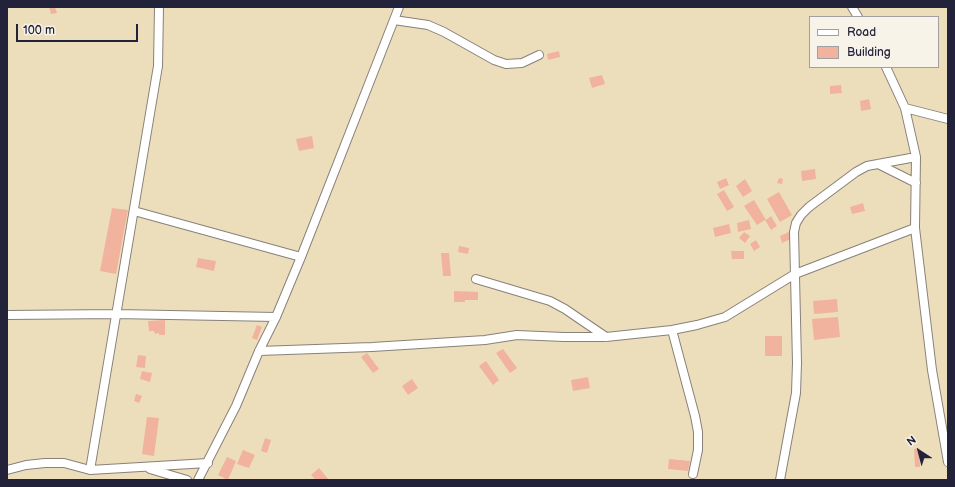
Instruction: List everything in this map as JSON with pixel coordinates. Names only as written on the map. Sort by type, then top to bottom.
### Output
[{"type":"street","points":[[90,470],[158,66],[159,7]]},
{"type":"street","points":[[198,480],[236,406],[259,351],[276,317],[399,7]]},
{"type":"street","points":[[852,7],[857,16]]},
{"type":"street","points":[[394,20],[428,25],[444,32],[494,60],[506,64],[522,63],[540,55]]},
{"type":"street","points":[[886,68],[905,108],[916,157],[915,228],[932,370],[948,462]]},
{"type":"street","points":[[905,108],[948,119]]},
{"type":"street","points":[[780,480],[796,392],[797,363],[794,232],[796,223],[801,214],[809,207],[856,172],[867,166],[916,157]]},
{"type":"street","points":[[878,164],[916,183]]},
{"type":"street","points":[[134,212],[301,257]]},
{"type":"street","points":[[259,351],[372,347],[485,340],[517,336],[606,337],[672,330],[725,317],[795,274],[915,228]]},
{"type":"street","points":[[476,279],[550,301],[565,309],[606,337]]},
{"type":"street","points":[[7,315],[116,314],[276,317]]},
{"type":"street","points":[[672,330],[698,432],[698,450],[693,474]]},
{"type":"street","points":[[7,470],[26,465],[45,463],[64,463],[90,470],[208,463]]},
{"type":"street","points":[[145,467],[187,480]]},
{"type":"building","points":[[49,7],[55,7],[57,13],[51,14]]},
{"type":"building","points":[[559,51],[560,57],[548,60],[547,54]]},
{"type":"building","points":[[602,75],[605,84],[592,88],[589,78]]},
{"type":"building","points":[[841,85],[842,93],[830,94],[830,86]]},
{"type":"building","points":[[869,99],[871,109],[861,111],[860,101]]},
{"type":"building","points":[[312,136],[314,148],[299,151],[296,139]]},
{"type":"building","points":[[815,169],[816,179],[802,181],[801,171]]},
{"type":"building","points":[[726,178],[729,185],[720,189],[717,182]]},
{"type":"building","points":[[779,178],[783,179],[782,184],[777,183]]},
{"type":"building","points":[[745,179],[752,191],[743,197],[736,186]]},
{"type":"building","points":[[724,190],[734,207],[727,211],[717,194]]},
{"type":"building","points":[[779,192],[792,215],[780,222],[767,199]]},
{"type":"building","points":[[754,200],[766,220],[771,216],[777,226],[771,230],[765,220],[757,225],[744,206]]},
{"type":"building","points":[[863,203],[865,211],[852,214],[850,207]]},
{"type":"building","points":[[112,208],[128,210],[116,274],[100,271]]},
{"type":"building","points":[[749,220],[751,229],[738,232],[737,223]]},
{"type":"building","points":[[729,224],[731,233],[715,237],[713,228]]},
{"type":"building","points":[[744,232],[750,236],[745,243],[739,238]]},
{"type":"building","points":[[789,232],[791,239],[782,243],[780,236]]},
{"type":"building","points":[[756,240],[760,247],[754,251],[750,244]]},
{"type":"building","points":[[459,246],[469,248],[468,254],[458,252]]},
{"type":"building","points":[[731,251],[744,251],[744,259],[732,259]]},
{"type":"building","points":[[441,253],[449,253],[451,276],[443,276]]},
{"type":"building","points":[[198,258],[216,261],[214,271],[196,267]]},
{"type":"building","points":[[454,291],[478,292],[478,300],[454,302]]},
{"type":"building","points":[[837,299],[838,312],[814,314],[813,301]]},
{"type":"building","points":[[838,317],[840,337],[814,340],[812,319]]},
{"type":"building","points":[[165,320],[165,335],[159,335],[159,333],[155,334],[154,331],[149,331],[148,321]]},
{"type":"building","points":[[257,325],[262,327],[257,340],[252,338]]},
{"type":"building","points":[[765,336],[782,336],[782,356],[765,356]]},
{"type":"building","points":[[503,349],[517,368],[510,373],[496,353]]},
{"type":"building","points":[[367,353],[379,369],[373,373],[361,357]]},
{"type":"building","points":[[138,355],[146,356],[145,368],[136,367]]},
{"type":"building","points":[[486,361],[499,380],[493,385],[479,366]]},
{"type":"building","points":[[142,371],[152,373],[150,382],[140,379]]},
{"type":"building","points":[[588,377],[590,388],[573,391],[571,380]]},
{"type":"building","points":[[412,379],[418,388],[408,395],[402,386]]},
{"type":"building","points":[[136,394],[142,396],[139,403],[134,401]]},
{"type":"building","points":[[147,417],[159,418],[154,456],[142,454]]},
{"type":"building","points":[[265,438],[271,440],[267,453],[261,451]]},
{"type":"building","points":[[919,448],[920,467],[915,467],[914,449]]},
{"type":"building","points":[[243,450],[255,455],[249,468],[237,464]]},
{"type":"building","points":[[227,457],[236,461],[228,480],[218,475]]},
{"type":"building","points":[[669,459],[690,461],[688,471],[668,469]]},
{"type":"building","points":[[319,468],[329,480],[316,480],[311,475]]}]
